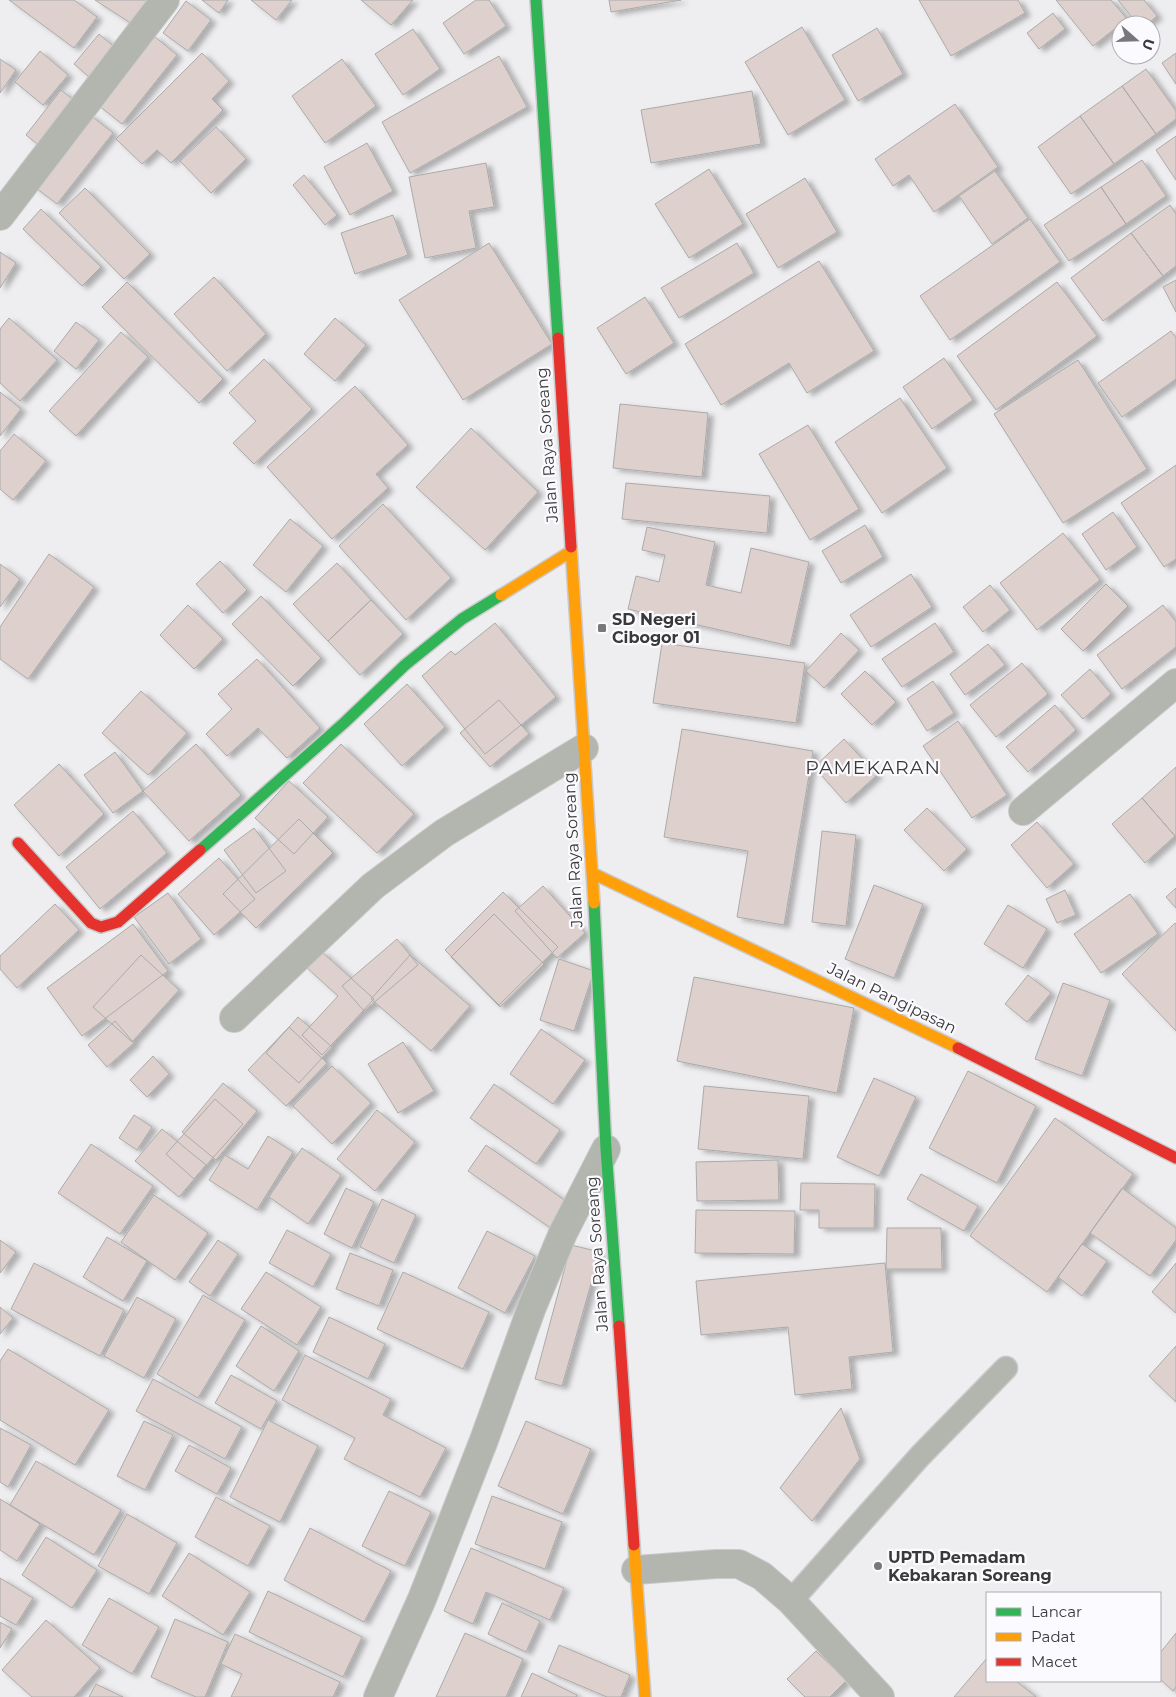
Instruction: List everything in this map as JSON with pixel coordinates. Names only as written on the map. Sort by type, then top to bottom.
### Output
[{"type":"main road","name":"Jalan Raya Soreang","points":[[536,0],[592,873],[606,1149],[645,1697]]},
{"type":"main road","points":[[18,843],[96,927],[104,927],[118,922],[344,724],[405,665],[462,619],[570,552]]},
{"type":"main road","name":"Jalan Pangipasan","points":[[592,873],[986,1061],[1176,1158]]},
{"type":"street","points":[[0,216],[165,0]]},
{"type":"street","points":[[1023,811],[1176,683]]},
{"type":"street","points":[[234,1018],[373,886],[444,833],[584,748]]},
{"type":"street","points":[[378,1697],[422,1599],[484,1440],[532,1307],[563,1233],[606,1149]]},
{"type":"street","points":[[636,1570],[739,1564],[762,1576],[791,1601],[880,1697]]},
{"type":"lane","points":[[791,1601],[920,1456],[1006,1368]]},
{"type":"building","points":[[9,0],[74,0],[97,17],[74,48]]},
{"type":"building","points":[[95,0],[148,0],[132,24]]},
{"type":"building","points":[[202,0],[228,0],[219,13]]},
{"type":"building","points":[[251,0],[292,0],[276,20]]},
{"type":"building","points":[[361,0],[413,0],[391,25]]},
{"type":"building","points":[[476,0],[489,0],[506,26],[464,54],[443,23]]},
{"type":"building","points":[[609,0],[681,0],[611,12]]},
{"type":"building","points":[[919,0],[1018,0],[1025,13],[951,56]]},
{"type":"building","points":[[1056,0],[1111,0],[1124,15],[1111,15],[1111,32],[1093,46]]},
{"type":"building","points":[[1118,0],[1144,0],[1156,15],[1130,15]]},
{"type":"building","points":[[186,1],[211,20],[188,51],[163,33]]},
{"type":"building","points":[[1053,13],[1065,29],[1039,49],[1027,33]]},
{"type":"building","points":[[802,27],[845,100],[788,135],[745,62]]},
{"type":"building","points":[[877,28],[903,74],[858,101],[832,55]]},
{"type":"building","points":[[413,29],[440,69],[403,95],[375,54]]},
{"type":"building","points":[[99,34],[119,51],[95,82],[74,64]]},
{"type":"building","points":[[154,36],[177,55],[122,124],[98,105]]},
{"type":"building","points":[[40,51],[68,75],[43,105],[15,82]]},
{"type":"building","points":[[202,53],[229,81],[212,99],[223,110],[171,163],[157,150],[142,164],[116,139]]},
{"type":"building","points":[[1176,53],[1176,84],[1162,63]]},
{"type":"building","points":[[499,56],[527,107],[410,173],[382,122]]},
{"type":"building","points":[[0,59],[16,70],[0,93]]},
{"type":"building","points":[[342,59],[376,106],[325,143],[292,96]]},
{"type":"building","points":[[1146,69],[1176,111],[1176,119],[1156,134],[1122,86]]},
{"type":"building","points":[[1122,86],[1156,134],[1114,164],[1080,116]]},
{"type":"building","points":[[61,90],[76,102],[41,147],[26,135]]},
{"type":"building","points":[[752,91],[761,144],[651,163],[641,110]]},
{"type":"building","points":[[955,104],[998,167],[934,212],[909,175],[893,186],[875,159]]},
{"type":"building","points":[[89,114],[113,133],[57,204],[32,185]]},
{"type":"building","points":[[1080,116],[1114,164],[1071,194],[1038,147]]},
{"type":"building","points":[[216,127],[246,159],[211,193],[180,161]]},
{"type":"building","points":[[1176,136],[1176,180],[1156,150]]},
{"type":"building","points":[[367,143],[393,191],[350,215],[324,167]]},
{"type":"building","points":[[1142,160],[1166,196],[1126,224],[1101,187]]},
{"type":"building","points":[[486,163],[494,207],[469,211],[476,248],[425,258],[409,177]]},
{"type":"building","points":[[709,169],[743,224],[689,258],[655,204]]},
{"type":"building","points":[[995,171],[1028,218],[992,244],[959,196]]},
{"type":"building","points":[[304,175],[337,215],[325,225],[293,185]]},
{"type":"building","points":[[805,178],[837,232],[778,268],[746,214]]},
{"type":"building","points":[[1101,187],[1126,224],[1069,261],[1044,225]]},
{"type":"building","points":[[85,188],[150,254],[124,279],[59,213]]},
{"type":"building","points":[[1170,205],[1176,214],[1176,266],[1163,276],[1131,233]]},
{"type":"building","points":[[41,209],[101,267],[82,286],[23,229]]},
{"type":"building","points":[[393,215],[408,255],[355,274],[341,233]]},
{"type":"building","points":[[1030,219],[1060,262],[950,340],[920,296]]},
{"type":"building","points":[[1131,233],[1163,276],[1103,321],[1071,278]]},
{"type":"building","points":[[489,243],[552,344],[463,400],[399,300]]},
{"type":"building","points":[[737,243],[754,273],[679,318],[661,288]]},
{"type":"building","points":[[0,252],[16,263],[0,288]]},
{"type":"building","points":[[819,261],[874,351],[807,393],[789,363],[721,405],[685,344]]},
{"type":"building","points":[[214,277],[266,334],[227,371],[174,314]]},
{"type":"building","points":[[1176,280],[1176,312],[1163,287]]},
{"type":"building","points":[[127,282],[223,379],[199,403],[102,307]]},
{"type":"building","points":[[1057,282],[1097,336],[996,410],[957,356]]},
{"type":"building","points":[[645,297],[674,343],[626,374],[597,328]]},
{"type":"building","points":[[9,318],[57,360],[20,401],[0,383],[0,329]]},
{"type":"building","points":[[335,318],[366,345],[335,381],[304,354]]},
{"type":"building","points":[[76,322],[99,340],[76,369],[54,351]]},
{"type":"building","points":[[1171,331],[1176,338],[1176,379],[1122,417],[1098,383]]},
{"type":"building","points":[[121,332],[148,357],[76,436],[49,411]]},
{"type":"building","points":[[944,358],[973,400],[932,429],[903,387]]},
{"type":"building","points":[[264,359],[312,409],[254,464],[233,443],[256,421],[229,393]]},
{"type":"building","points":[[1078,360],[1147,469],[1063,523],[994,414]]},
{"type":"building","points":[[355,386],[408,445],[376,474],[388,488],[332,539],[267,467]]},
{"type":"building","points":[[0,392],[21,409],[0,436]]},
{"type":"building","points":[[900,398],[947,468],[882,513],[835,442]]},
{"type":"building","points":[[620,404],[708,413],[702,477],[613,468]]},
{"type":"building","points":[[808,425],[859,509],[810,540],[759,454]]},
{"type":"building","points":[[471,428],[538,492],[485,550],[416,487]]},
{"type":"building","points":[[14,434],[46,461],[13,500],[0,489],[0,451]]},
{"type":"building","points":[[1176,465],[1176,559],[1164,567],[1121,503]]},
{"type":"building","points":[[626,483],[770,496],[767,533],[622,519]]},
{"type":"building","points":[[383,504],[451,578],[406,620],[339,546]]},
{"type":"building","points":[[1113,512],[1137,547],[1106,570],[1082,534]]},
{"type":"building","points":[[290,519],[323,546],[286,592],[253,565]]},
{"type":"building","points":[[865,525],[883,557],[841,583],[822,551]]},
{"type":"building","points":[[647,527],[715,542],[706,585],[741,593],[751,548],[809,562],[790,646],[628,609],[636,576],[659,582],[665,555],[642,550]]},
{"type":"building","points":[[1063,533],[1100,580],[1037,630],[1000,583]]},
{"type":"building","points":[[49,554],[94,587],[28,679],[0,659],[0,627]]},
{"type":"building","points":[[220,561],[247,590],[223,613],[196,584]]},
{"type":"building","points":[[337,563],[371,600],[328,641],[293,604]]},
{"type":"building","points":[[0,564],[20,579],[0,607]]},
{"type":"building","points":[[911,574],[932,607],[871,647],[850,615]]},
{"type":"building","points":[[1106,584],[1128,606],[1083,651],[1061,629]]},
{"type":"building","points":[[990,585],[1010,610],[983,632],[963,607]]},
{"type":"building","points":[[261,596],[321,658],[293,686],[232,624]]},
{"type":"building","points":[[371,600],[403,634],[360,675],[328,641]]},
{"type":"building","points":[[188,605],[223,639],[194,669],[160,635]]},
{"type":"building","points":[[1163,605],[1176,622],[1176,647],[1122,689],[1097,655]]},
{"type":"building","points":[[495,623],[556,697],[485,754],[422,676],[451,651],[455,655]]},
{"type":"building","points":[[935,623],[954,652],[902,687],[882,659]]},
{"type":"building","points":[[841,633],[859,650],[824,688],[806,671]]},
{"type":"building","points":[[662,643],[805,663],[796,723],[653,703]]},
{"type":"building","points":[[988,644],[1005,665],[965,695],[950,674]]},
{"type":"building","points":[[257,659],[320,728],[287,758],[258,728],[227,756],[206,734],[232,709],[218,694]]},
{"type":"building","points":[[1022,663],[1048,694],[996,737],[970,705]]},
{"type":"building","points":[[1090,669],[1111,694],[1083,719],[1061,695]]},
{"type":"building","points":[[865,671],[896,702],[872,725],[841,694]]},
{"type":"building","points":[[933,681],[954,713],[927,731],[907,699]]},
{"type":"building","points":[[407,684],[445,727],[402,766],[364,724]]},
{"type":"building","points":[[141,691],[187,733],[148,775],[102,733]]},
{"type":"building","points":[[499,700],[529,734],[490,767],[460,733]]},
{"type":"building","points":[[1055,705],[1076,730],[1028,772],[1006,747]]},
{"type":"building","points":[[958,721],[1007,795],[972,818],[923,746]]},
{"type":"building","points":[[682,729],[813,751],[784,925],[737,917],[748,851],[664,837]]},
{"type":"building","points":[[844,739],[877,775],[846,803],[814,767]]},
{"type":"building","points":[[196,744],[241,795],[189,841],[143,791]]},
{"type":"building","points":[[341,744],[414,814],[377,853],[303,783]]},
{"type":"building","points":[[115,752],[143,791],[113,813],[84,775]]},
{"type":"building","points":[[59,764],[104,814],[59,856],[14,805]]},
{"type":"building","points":[[1176,767],[1176,836],[1175,836],[1142,798]]},
{"type":"building","points":[[289,781],[328,817],[294,854],[255,818]]},
{"type":"building","points":[[1142,798],[1175,836],[1145,863],[1112,824]]},
{"type":"building","points":[[927,808],[967,849],[944,871],[904,830]]},
{"type":"building","points":[[133,811],[167,853],[100,909],[66,867]]},
{"type":"building","points":[[299,819],[333,853],[256,928],[223,894]]},
{"type":"building","points":[[1037,822],[1074,864],[1047,888],[1011,845]]},
{"type":"building","points":[[254,828],[286,871],[256,893],[224,850]]},
{"type":"building","points":[[822,831],[856,835],[846,926],[812,922]]},
{"type":"building","points":[[219,858],[255,899],[214,935],[178,894]]},
{"type":"building","points":[[874,885],[923,904],[894,978],[845,959]]},
{"type":"building","points":[[543,886],[585,933],[557,958],[515,911]]},
{"type":"building","points":[[1176,888],[1176,908],[1166,897]]},
{"type":"building","points":[[1065,890],[1076,915],[1057,923],[1046,899]]},
{"type":"building","points":[[503,892],[558,947],[499,1005],[445,950]]},
{"type":"building","points":[[168,893],[201,939],[169,964],[134,917]]},
{"type":"building","points":[[1130,894],[1158,934],[1101,973],[1074,934]]},
{"type":"building","points":[[55,904],[79,930],[17,988],[0,969],[0,956]]},
{"type":"building","points":[[1008,905],[1047,929],[1023,968],[984,944]]},
{"type":"building","points":[[494,914],[544,964],[500,1007],[451,957]]},
{"type":"building","points":[[133,924],[168,971],[82,1036],[47,988]]},
{"type":"building","points":[[1176,924],[1176,1031],[1122,974]]},
{"type":"building","points":[[397,939],[418,965],[364,1011],[342,986]]},
{"type":"building","points":[[321,951],[374,999],[322,1055],[302,1035],[338,996],[306,967]]},
{"type":"building","points":[[141,955],[179,990],[132,1042],[93,1007]]},
{"type":"building","points":[[410,955],[470,1006],[431,1051],[371,999]]},
{"type":"building","points":[[559,959],[594,971],[574,1031],[540,1020]]},
{"type":"building","points":[[1028,975],[1051,993],[1027,1022],[1005,1004]]},
{"type":"building","points":[[694,977],[854,1008],[837,1093],[677,1061]]},
{"type":"building","points":[[1063,983],[1110,1000],[1082,1076],[1035,1059]]},
{"type":"building","points":[[298,1017],[332,1047],[299,1083],[266,1053]]},
{"type":"building","points":[[115,1021],[134,1043],[107,1067],[88,1045]]},
{"type":"building","points":[[289,1027],[327,1063],[286,1106],[248,1070]]},
{"type":"building","points":[[541,1029],[585,1060],[553,1104],[510,1074]]},
{"type":"building","points":[[403,1042],[434,1091],[398,1113],[368,1064]]},
{"type":"building","points":[[153,1056],[169,1074],[147,1097],[130,1080]]},
{"type":"building","points":[[332,1066],[371,1103],[332,1144],[293,1106]]},
{"type":"building","points":[[968,1071],[1036,1106],[997,1183],[929,1148]]},
{"type":"building","points":[[874,1078],[916,1097],[879,1176],[837,1157]]},
{"type":"building","points":[[223,1083],[257,1111],[216,1160],[182,1132]]},
{"type":"building","points":[[494,1084],[560,1130],[536,1164],[470,1118]]},
{"type":"building","points":[[704,1086],[809,1096],[803,1159],[698,1149]]},
{"type":"building","points":[[215,1099],[243,1124],[194,1179],[166,1154]]},
{"type":"building","points":[[377,1110],[415,1142],[375,1191],[337,1159]]},
{"type":"building","points":[[134,1115],[152,1127],[137,1150],[119,1138]]},
{"type":"building","points":[[1055,1118],[1133,1174],[1047,1292],[970,1236]]},
{"type":"building","points":[[162,1129],[206,1165],[179,1197],[135,1161]]},
{"type":"building","points":[[268,1136],[293,1152],[257,1210],[209,1180],[225,1155],[248,1169]]},
{"type":"building","points":[[91,1144],[153,1186],[120,1234],[58,1193]]},
{"type":"building","points":[[486,1145],[570,1204],[552,1229],[468,1171]]},
{"type":"building","points":[[302,1148],[341,1175],[308,1224],[269,1197]]},
{"type":"building","points":[[778,1160],[779,1200],[697,1201],[696,1162]]},
{"type":"building","points":[[921,1174],[978,1206],[964,1231],[907,1199]]},
{"type":"building","points":[[801,1183],[875,1184],[874,1228],[819,1228],[819,1210],[800,1210]]},
{"type":"building","points":[[346,1188],[374,1202],[352,1248],[324,1234]]},
{"type":"building","points":[[1122,1188],[1176,1228],[1176,1240],[1150,1276],[1090,1233]]},
{"type":"building","points":[[154,1195],[208,1233],[175,1280],[121,1242]]},
{"type":"building","points":[[382,1199],[416,1215],[394,1263],[360,1247]]},
{"type":"building","points":[[696,1210],[795,1211],[794,1254],[695,1253]]},
{"type":"building","points":[[887,1228],[941,1228],[942,1269],[886,1269]]},
{"type":"building","points":[[287,1230],[331,1254],[313,1287],[269,1263]]},
{"type":"building","points":[[487,1231],[535,1256],[505,1313],[458,1288]]},
{"type":"building","points":[[107,1237],[147,1261],[123,1301],[83,1277]]},
{"type":"building","points":[[0,1240],[16,1252],[0,1273]]},
{"type":"building","points":[[218,1240],[238,1254],[210,1296],[189,1282]]},
{"type":"building","points":[[1082,1244],[1107,1261],[1082,1296],[1058,1277]]},
{"type":"building","points":[[571,1245],[600,1252],[562,1386],[535,1379]]},
{"type":"building","points":[[350,1253],[393,1270],[379,1306],[336,1289]]},
{"type":"building","points":[[34,1263],[124,1310],[100,1356],[11,1309]]},
{"type":"building","points":[[885,1263],[893,1352],[849,1357],[852,1389],[795,1395],[788,1327],[701,1335],[696,1281]]},
{"type":"building","points":[[1176,1263],[1176,1313],[1152,1292]]},
{"type":"building","points":[[266,1272],[321,1307],[297,1345],[241,1309]]},
{"type":"building","points":[[403,1272],[489,1312],[463,1369],[377,1329]]},
{"type":"building","points":[[203,1295],[245,1320],[198,1398],[157,1374]]},
{"type":"building","points":[[137,1297],[176,1319],[144,1378],[104,1356]]},
{"type":"building","points":[[0,1307],[13,1318],[0,1334]]},
{"type":"building","points":[[329,1317],[385,1344],[368,1379],[313,1352]]},
{"type":"building","points":[[261,1326],[299,1351],[274,1391],[236,1366]]},
{"type":"building","points":[[1176,1346],[1176,1402],[1149,1376]]},
{"type":"building","points":[[8,1349],[109,1410],[75,1465],[0,1420],[0,1361]]},
{"type":"building","points":[[305,1355],[391,1399],[383,1415],[446,1448],[420,1497],[344,1459],[355,1438],[282,1400]]},
{"type":"building","points":[[231,1375],[277,1401],[261,1429],[215,1403]]},
{"type":"building","points":[[153,1379],[242,1427],[225,1459],[136,1411]]},
{"type":"building","points":[[841,1408],[860,1459],[812,1521],[780,1488]]},
{"type":"building","points":[[268,1420],[318,1446],[280,1522],[230,1497]]},
{"type":"building","points":[[144,1421],[173,1435],[145,1490],[117,1476]]},
{"type":"building","points":[[526,1421],[591,1449],[563,1514],[498,1486]]},
{"type":"building","points":[[0,1428],[31,1445],[8,1487],[0,1482]]},
{"type":"building","points":[[189,1445],[231,1468],[217,1494],[175,1471]]},
{"type":"building","points":[[36,1461],[121,1510],[94,1555],[10,1505]]},
{"type":"building","points":[[389,1491],[431,1512],[405,1566],[362,1546]]},
{"type":"building","points":[[492,1496],[562,1522],[545,1569],[475,1544]]},
{"type":"building","points":[[216,1497],[270,1526],[248,1566],[195,1537]]},
{"type":"building","points":[[0,1499],[40,1524],[17,1561],[0,1550]]},
{"type":"building","points":[[127,1514],[177,1543],[149,1594],[98,1566]]},
{"type":"building","points":[[310,1528],[391,1571],[364,1622],[284,1580]]},
{"type":"building","points":[[46,1537],[97,1570],[72,1608],[22,1575]]},
{"type":"building","points":[[471,1548],[564,1588],[550,1620],[486,1592],[473,1624],[444,1611]]},
{"type":"building","points":[[189,1553],[250,1592],[223,1635],[162,1596]]},
{"type":"building","points":[[0,1578],[33,1598],[16,1625],[0,1616]]},
{"type":"building","points":[[268,1591],[362,1637],[343,1677],[249,1632]]},
{"type":"building","points":[[109,1598],[159,1627],[132,1674],[82,1645]]},
{"type":"building","points":[[502,1603],[540,1621],[526,1652],[488,1634]]},
{"type":"building","points":[[175,1619],[228,1642],[205,1697],[196,1697],[151,1677]]},
{"type":"building","points":[[46,1620],[100,1668],[74,1697],[32,1697],[2,1670]]},
{"type":"building","points":[[0,1622],[12,1629],[0,1648]]},
{"type":"building","points":[[465,1633],[523,1659],[506,1697],[436,1697]]},
{"type":"building","points":[[1176,1633],[1176,1687],[1173,1691],[1161,1680],[1161,1652]]},
{"type":"building","points":[[235,1634],[340,1682],[333,1697],[231,1697],[242,1674],[221,1664]]},
{"type":"building","points":[[559,1645],[630,1675],[621,1697],[607,1697],[548,1672]]},
{"type":"building","points":[[816,1651],[846,1681],[830,1697],[805,1697],[787,1679]]},
{"type":"building","points":[[986,1659],[986,1682],[1017,1682],[1036,1697],[954,1697]]},
{"type":"building","points":[[532,1673],[577,1695],[576,1697],[521,1697]]},
{"type":"building","points":[[96,1684],[123,1697],[89,1697]]},
{"type":"traffic: fast","points":[[536,0],[558,338]]},
{"type":"traffic: fast","points":[[200,850],[344,723],[405,665],[462,619],[501,595]]},
{"type":"traffic: fast","points":[[594,903],[606,1149],[619,1326]]},
{"type":"traffic: slow","points":[[571,547],[594,903]]},
{"type":"traffic: slow","points":[[501,595],[570,552]]},
{"type":"traffic: slow","points":[[592,873],[958,1048]]},
{"type":"traffic: slow","points":[[634,1545],[645,1697]]},
{"type":"traffic: jam","points":[[558,338],[571,547]]},
{"type":"traffic: jam","points":[[18,843],[91,923],[101,927],[118,922],[200,850]]},
{"type":"traffic: jam","points":[[958,1048],[1176,1158]]},
{"type":"traffic: jam","points":[[619,1326],[634,1545]]},
{"type":"place","name":"SD Negeri Cibogor 01","points":[[602,628]]},
{"type":"place","name":"UPTD Pemadam Kebakaran Soreang","points":[[878,1566]]},
{"type":"district","name":"PAMEKARAN","points":[[873,767]]}]
